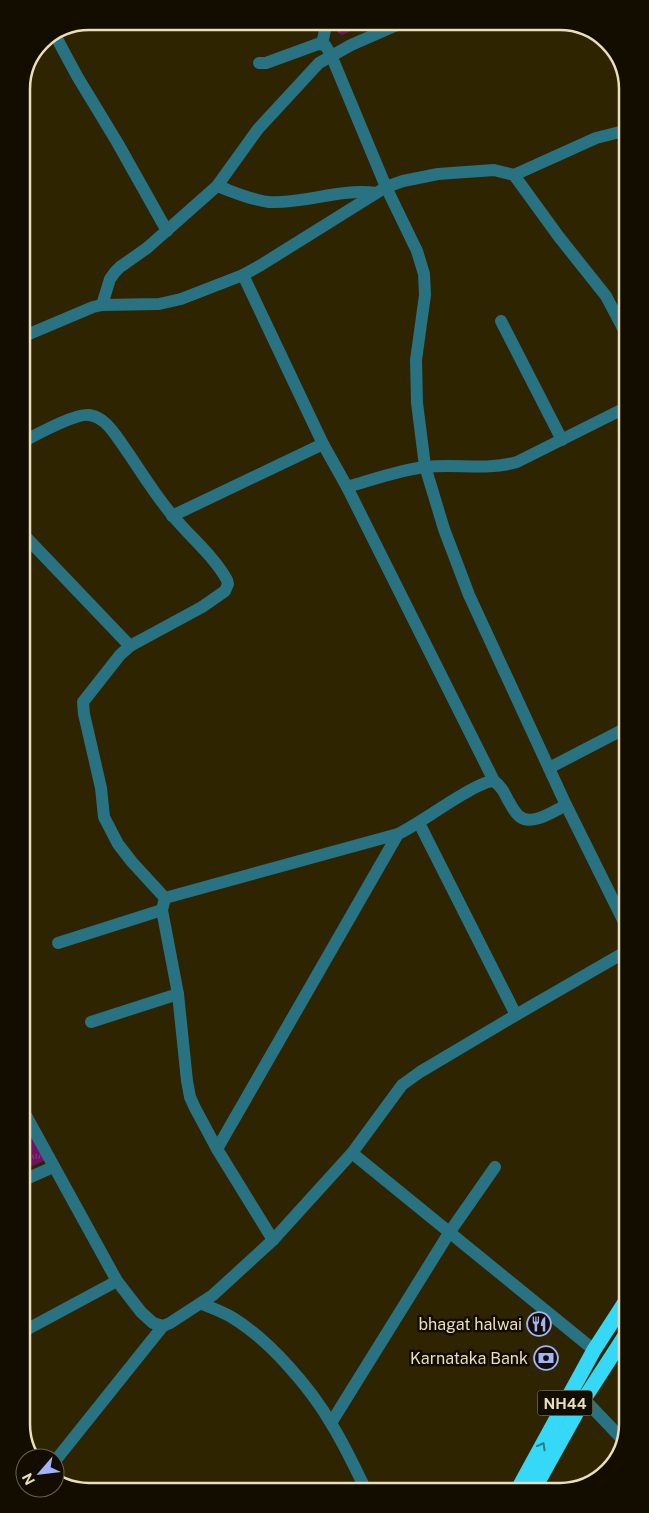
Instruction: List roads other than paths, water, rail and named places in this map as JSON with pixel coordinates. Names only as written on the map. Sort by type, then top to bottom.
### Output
[{"type":"highway","name":"NH44","points":[[521,1483],[594,1350],[619,1311]]},
{"type":"highway","name":"NH44","points":[[537,1483],[584,1399],[619,1345]]},
{"type":"street","points":[[322,44],[325,30]]},
{"type":"street","points":[[102,305],[110,279],[120,266],[147,248],[217,186],[274,109],[319,63],[331,55],[386,30]]},
{"type":"street","points":[[57,39],[167,231]]},
{"type":"street","points":[[259,64],[312,46],[322,44],[327,48],[381,190],[417,251],[424,274],[425,295],[417,348],[416,376],[418,403],[426,466],[441,521],[458,570],[481,622],[566,806],[619,912]]},
{"type":"street","points":[[30,334],[77,313],[102,305],[166,303],[243,275],[275,258],[381,190],[403,181],[438,174],[494,170],[514,175],[596,138],[619,132]]},
{"type":"street","points":[[514,175],[559,237],[606,296],[619,321]]},
{"type":"street","points":[[217,186],[268,202],[381,190]]},
{"type":"street","points":[[243,275],[323,444],[347,487],[494,781],[500,785],[515,812],[527,820],[566,806]]},
{"type":"street","points":[[501,321],[562,440]]},
{"type":"street","points":[[347,487],[426,466],[487,467],[507,465],[619,411]]},
{"type":"street","points":[[30,438],[83,414],[97,417],[111,428],[150,487],[172,516],[224,575],[228,584],[225,591],[202,607],[130,646],[120,655],[84,699],[82,706],[101,788],[104,817],[118,844],[164,904],[178,994],[188,1089],[195,1108],[217,1149],[272,1240]]},
{"type":"street","points":[[172,516],[323,444]]},
{"type":"street","points":[[30,541],[130,646]]},
{"type":"street","points":[[549,768],[619,732]]},
{"type":"street","points":[[58,943],[164,904],[398,834],[479,785],[494,781]]},
{"type":"street","points":[[419,823],[516,1015]]},
{"type":"street","points":[[217,1149],[398,834]]},
{"type":"street","points":[[30,1132],[53,1167],[117,1281],[141,1312],[153,1323],[163,1326],[170,1324],[202,1304],[272,1240],[352,1153],[402,1085],[420,1072],[619,955]]},
{"type":"street","points":[[91,1022],[178,994]]},
{"type":"street","points":[[352,1153],[594,1350]]},
{"type":"street","points":[[30,1177],[53,1167]]},
{"type":"street","points":[[331,1423],[449,1233],[495,1167]]},
{"type":"street","points":[[30,1328],[117,1281]]},
{"type":"street","points":[[202,1304],[232,1317],[255,1334],[286,1364],[331,1423],[363,1483]]},
{"type":"street","points":[[61,1448],[163,1326]]},
{"type":"street","points":[[584,1399],[618,1436]]},
{"type":"place","name":"bhagat halwai","points":[[539,1324]]},
{"type":"place","name":"Karnataka Bank","points":[[546,1358]]}]
